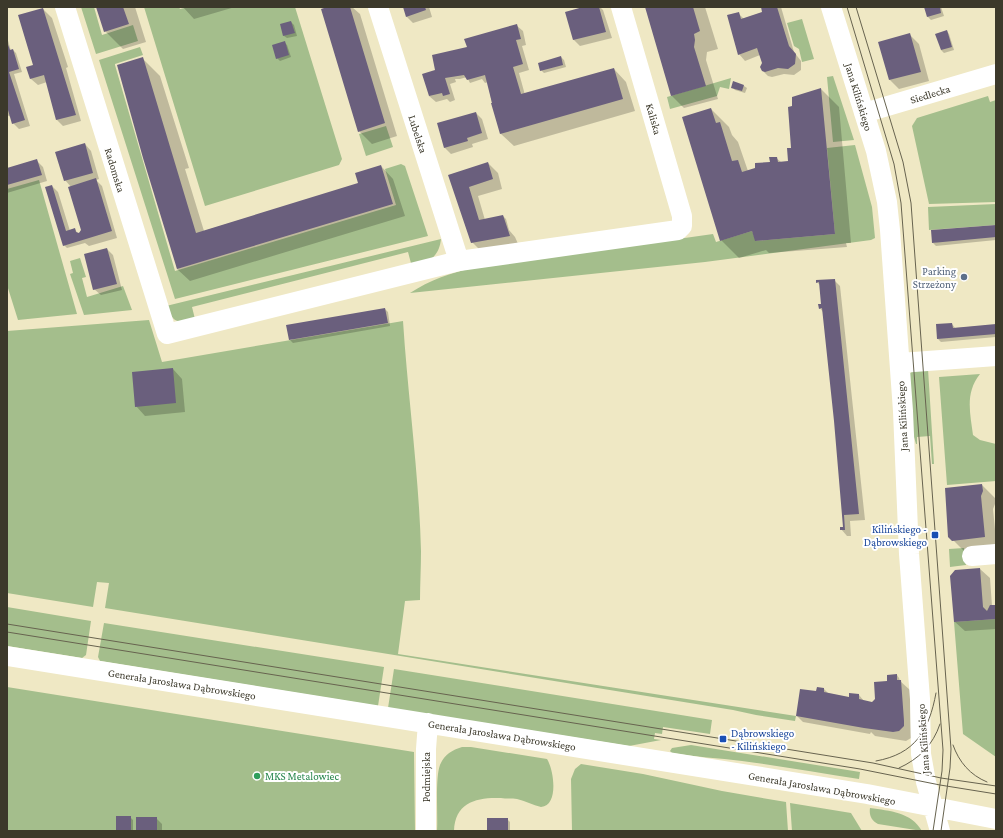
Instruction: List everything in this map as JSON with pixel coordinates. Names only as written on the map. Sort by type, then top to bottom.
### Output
[{"type":"street","name":"Radomska","points":[[65,7],[167,334],[459,261]]},
{"type":"street","name":"Lubelska","points":[[378,7],[459,261]]},
{"type":"street","name":"Kaliska","points":[[459,261],[678,230],[682,226],[682,216],[621,7]]},
{"type":"street","name":"Jana Kilińskiego","points":[[832,7],[876,151],[887,202],[900,363],[909,554],[920,699],[921,754],[925,778],[940,831]]},
{"type":"street","name":"Siedlecka","points":[[864,114],[996,74]]},
{"type":"street","points":[[900,363],[996,356]]},
{"type":"street","points":[[972,556],[996,554]]},
{"type":"street","name":"Generała Jarosława Dąbrowskiego","points":[[7,656],[872,795],[996,819]]},
{"type":"street","name":"Podmiejska","points":[[426,831],[426,749],[428,723]]},
{"type":"green space","points":[[81,7],[94,7],[102,35],[133,25],[138,41],[96,54]]},
{"type":"green space","points":[[144,7],[179,7],[180,9],[188,7],[295,7],[342,159],[339,165],[205,206]]},
{"type":"green space","points":[[802,19],[814,59],[802,62],[799,49],[794,46],[787,23]]},
{"type":"green space","points":[[140,47],[143,55],[115,65],[175,271],[396,205],[385,169],[401,164],[405,166],[428,236],[175,299],[99,60]]},
{"type":"green space","points":[[833,76],[854,140],[833,142],[827,77]]},
{"type":"green space","points":[[731,78],[729,89],[720,87],[717,96],[670,109],[667,97]]},
{"type":"green space","points":[[988,96],[990,102],[996,100],[996,202],[929,204],[912,126],[917,118]]},
{"type":"green space","points":[[386,126],[393,147],[366,156],[359,134]]},
{"type":"green space","points":[[855,145],[872,207],[875,238],[871,240],[705,262],[410,293],[425,284],[440,278],[473,268],[713,234],[716,242],[752,231],[756,241],[835,234],[827,148]]},
{"type":"green space","points":[[39,180],[77,314],[18,320],[7,285],[7,189]]},
{"type":"green space","points":[[996,204],[996,225],[929,230],[928,207]]},
{"type":"green space","points":[[441,239],[438,251],[432,258],[412,267],[408,252],[192,307],[195,319],[184,321],[177,321],[174,319],[166,306]]},
{"type":"green space","points":[[80,258],[86,277],[82,278],[87,297],[123,286],[132,310],[84,315],[70,274],[73,273],[70,261]]},
{"type":"green space","points":[[149,320],[162,362],[403,321],[418,493],[421,557],[420,600],[405,601],[398,654],[796,716],[795,721],[105,608],[109,583],[97,582],[93,607],[7,593],[7,331]]},
{"type":"green space","points":[[928,369],[934,464],[932,464],[930,436],[917,437],[916,444],[912,430],[909,374],[913,371]]},
{"type":"green space","points":[[980,374],[975,381],[970,396],[973,435],[980,440],[996,444],[996,481],[947,485],[939,377]]},
{"type":"green space","points":[[964,548],[966,565],[950,567],[949,549]]},
{"type":"green space","points":[[7,607],[91,621],[86,655],[82,658],[7,646]]},
{"type":"green space","points":[[996,619],[996,757],[963,734],[954,622]]},
{"type":"green space","points":[[104,623],[384,667],[378,706],[100,661],[98,657]]},
{"type":"green space","points":[[394,669],[712,720],[710,734],[663,727],[662,734],[655,733],[654,739],[661,740],[629,746],[388,708]]},
{"type":"green space","points":[[7,687],[414,752],[415,831],[7,831]]},
{"type":"green space","points":[[691,745],[860,772],[859,779],[757,763],[672,753],[670,751],[672,748]]},
{"type":"green space","points":[[462,747],[471,747],[547,759],[552,771],[553,779],[553,794],[551,801],[547,805],[541,807],[515,799],[492,798],[476,800],[469,803],[458,813],[454,831],[437,831],[438,771],[444,758],[449,753]]},
{"type":"green space","points":[[581,764],[643,774],[722,791],[786,802],[788,831],[572,831],[571,779],[575,769]]},
{"type":"green space","points":[[790,803],[851,813],[862,831],[792,831]]},
{"type":"green space","points":[[870,808],[906,816],[922,831],[878,824],[871,817]]},
{"type":"building","points":[[96,7],[123,7],[129,24],[104,32]]},
{"type":"building","points":[[327,7],[350,7],[385,123],[358,132],[321,9]]},
{"type":"building","points":[[403,7],[425,7],[426,10],[406,17]]},
{"type":"building","points":[[583,7],[599,7],[606,32],[573,40],[565,12]]},
{"type":"building","points":[[645,7],[693,7],[700,31],[694,34],[694,47],[706,86],[671,96]]},
{"type":"building","points":[[761,7],[777,7],[789,46],[796,54],[795,64],[788,69],[778,68],[765,72],[762,71],[760,67],[762,63],[757,48],[738,55],[727,15],[739,12],[741,19],[762,12]]},
{"type":"building","points":[[924,7],[940,7],[941,13],[927,17]]},
{"type":"building","points":[[43,8],[76,115],[56,120],[44,75],[30,79],[26,67],[33,65],[18,15]]},
{"type":"building","points":[[291,21],[295,33],[283,36],[280,24]]},
{"type":"building","points":[[517,24],[521,39],[516,40],[523,64],[513,67],[521,94],[614,68],[623,99],[500,134],[485,75],[467,80],[464,75],[445,78],[450,94],[443,96],[442,93],[429,96],[422,74],[435,70],[432,55],[467,47],[464,39]]},
{"type":"building","points":[[947,30],[952,47],[941,50],[935,34]]},
{"type":"building","points":[[910,33],[921,72],[889,80],[878,42]]},
{"type":"building","points":[[285,41],[289,55],[276,59],[272,45]]},
{"type":"building","points":[[7,42],[10,50],[13,49],[19,69],[9,72],[25,120],[12,124],[7,110]]},
{"type":"building","points":[[561,56],[563,65],[540,71],[538,63]]},
{"type":"building","points":[[143,57],[196,233],[358,183],[355,173],[381,165],[393,204],[177,269],[143,158],[117,65]]},
{"type":"building","points":[[733,81],[744,85],[742,91],[731,88]]},
{"type":"building","points":[[821,88],[835,234],[755,241],[752,231],[720,241],[682,117],[711,108],[716,123],[720,122],[732,161],[738,160],[742,172],[755,168],[755,163],[770,162],[769,157],[777,157],[778,162],[788,161],[787,148],[791,148],[788,107],[792,106],[792,97]]},
{"type":"building","points":[[476,112],[482,133],[467,138],[468,141],[444,148],[437,123]]},
{"type":"building","points":[[85,143],[93,173],[64,181],[55,152]]},
{"type":"building","points":[[37,159],[42,175],[7,185],[7,168]]},
{"type":"building","points":[[488,162],[493,179],[469,187],[479,220],[503,215],[510,236],[471,243],[448,175]]},
{"type":"building","points":[[96,178],[112,231],[63,246],[45,187],[52,185],[66,231],[75,228],[76,232],[79,233],[81,230],[68,187]]},
{"type":"building","points":[[996,225],[996,237],[932,243],[931,230]]},
{"type":"building","points":[[107,248],[117,284],[93,290],[84,254]]},
{"type":"building","points":[[835,279],[859,514],[844,515],[845,530],[840,530],[840,527],[843,527],[834,421],[822,308],[819,309],[818,304],[821,304],[819,282],[816,283],[816,280]]},
{"type":"building","points":[[385,308],[388,323],[289,340],[286,325]]},
{"type":"building","points":[[952,323],[953,328],[996,324],[996,334],[937,339],[936,324]]},
{"type":"building","points":[[173,368],[176,403],[135,407],[132,372]]},
{"type":"building","points":[[982,484],[983,491],[981,496],[985,537],[952,541],[948,537],[945,488]]},
{"type":"building","points":[[980,568],[983,607],[987,611],[990,605],[996,605],[996,619],[954,622],[950,576],[955,570]]},
{"type":"building","points":[[897,674],[897,680],[901,680],[904,721],[904,726],[899,731],[893,732],[864,728],[796,716],[800,689],[816,691],[817,687],[824,688],[824,692],[849,697],[849,693],[859,694],[859,699],[872,702],[875,699],[874,682],[887,681],[887,675]]},
{"type":"building","points":[[116,816],[131,816],[131,831],[116,831]]},
{"type":"building","points":[[136,817],[157,817],[157,831],[136,831]]},
{"type":"building","points":[[487,818],[508,818],[508,831],[487,831]]},
{"type":"tram line","points":[[847,7],[894,164],[901,203],[943,750],[942,771],[933,831]]},
{"type":"tram line","points":[[856,7],[903,162],[911,203],[951,749],[950,768],[941,831]]},
{"type":"tram line","points":[[7,624],[873,763],[941,778],[996,786]]},
{"type":"tram line","points":[[7,632],[860,769],[940,785],[996,794]]},
{"type":"tram line","points":[[876,761],[901,753],[918,739],[929,719],[936,693]]},
{"type":"tram line","points":[[899,768],[919,756],[929,745],[940,724]]},
{"type":"tram line","points":[[953,745],[958,757],[970,772],[987,782]]},
{"type":"place","name":"Parking Strzeżony","points":[[964,277]]},
{"type":"place","name":"Kilińskiego - Dąbrowskiego","points":[[935,535]]},
{"type":"place","name":"Dąbrowskiego - Kilińskiego","points":[[723,739]]},
{"type":"place","name":"MKS Metalowiec","points":[[257,776]]}]
